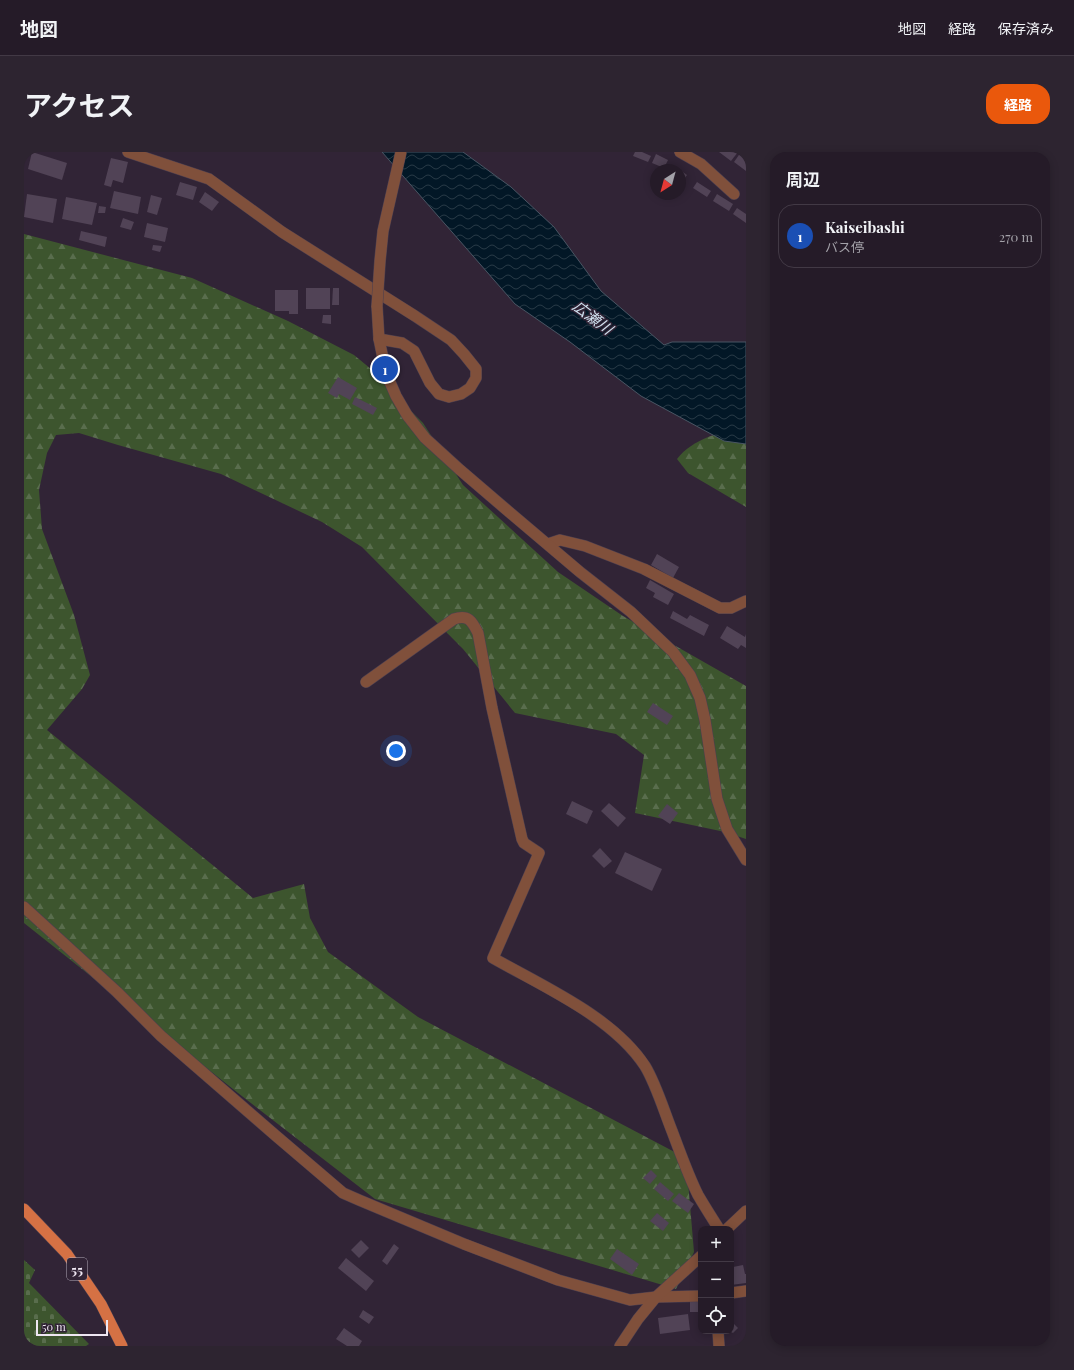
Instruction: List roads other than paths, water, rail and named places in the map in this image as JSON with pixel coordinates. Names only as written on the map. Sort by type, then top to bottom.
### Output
[{"type":"main road","name":"55","points":[[24,1210],[67,1254],[101,1304],[122,1346]]},
{"type":"street","points":[[128,152],[209,179],[282,232],[451,340],[476,369],[476,378],[470,388],[461,394],[449,397],[439,394],[430,384],[414,351],[402,343],[380,339]]},
{"type":"street","points":[[401,152],[383,231],[377,306],[380,339],[386,373],[396,396],[407,415],[425,438],[464,474],[580,572],[631,612],[673,652],[690,676],[700,698],[717,799],[727,829],[746,860]]},
{"type":"street","points":[[680,152],[701,164],[734,194]]},
{"type":"street","points":[[548,544],[560,540],[585,546],[644,569],[720,608],[731,608],[746,601]]},
{"type":"street","points":[[366,682],[454,619],[466,617],[473,622],[478,633],[492,708],[522,839],[524,843],[538,853],[493,958],[583,1010],[617,1034],[634,1051],[646,1068],[698,1195],[717,1226]]},
{"type":"street","points":[[24,907],[117,992],[161,1036],[343,1193],[464,1244],[558,1280],[630,1300],[656,1297],[698,1296]]},
{"type":"street","points":[[730,1226],[746,1211]]},
{"type":"street","points":[[620,1346],[638,1319],[656,1297],[698,1260]]},
{"type":"street","points":[[734,1293],[746,1291]]},
{"type":"street","points":[[718,1334],[719,1346]]},
{"type":"water","name":"広瀬川","points":[[382,152],[463,152],[511,187],[554,227],[601,291],[664,345],[672,342],[746,342],[746,444],[724,441],[641,396],[570,342],[515,304]]},
{"type":"place","name":"Kaiseibashi","points":[[385,369]]}]
